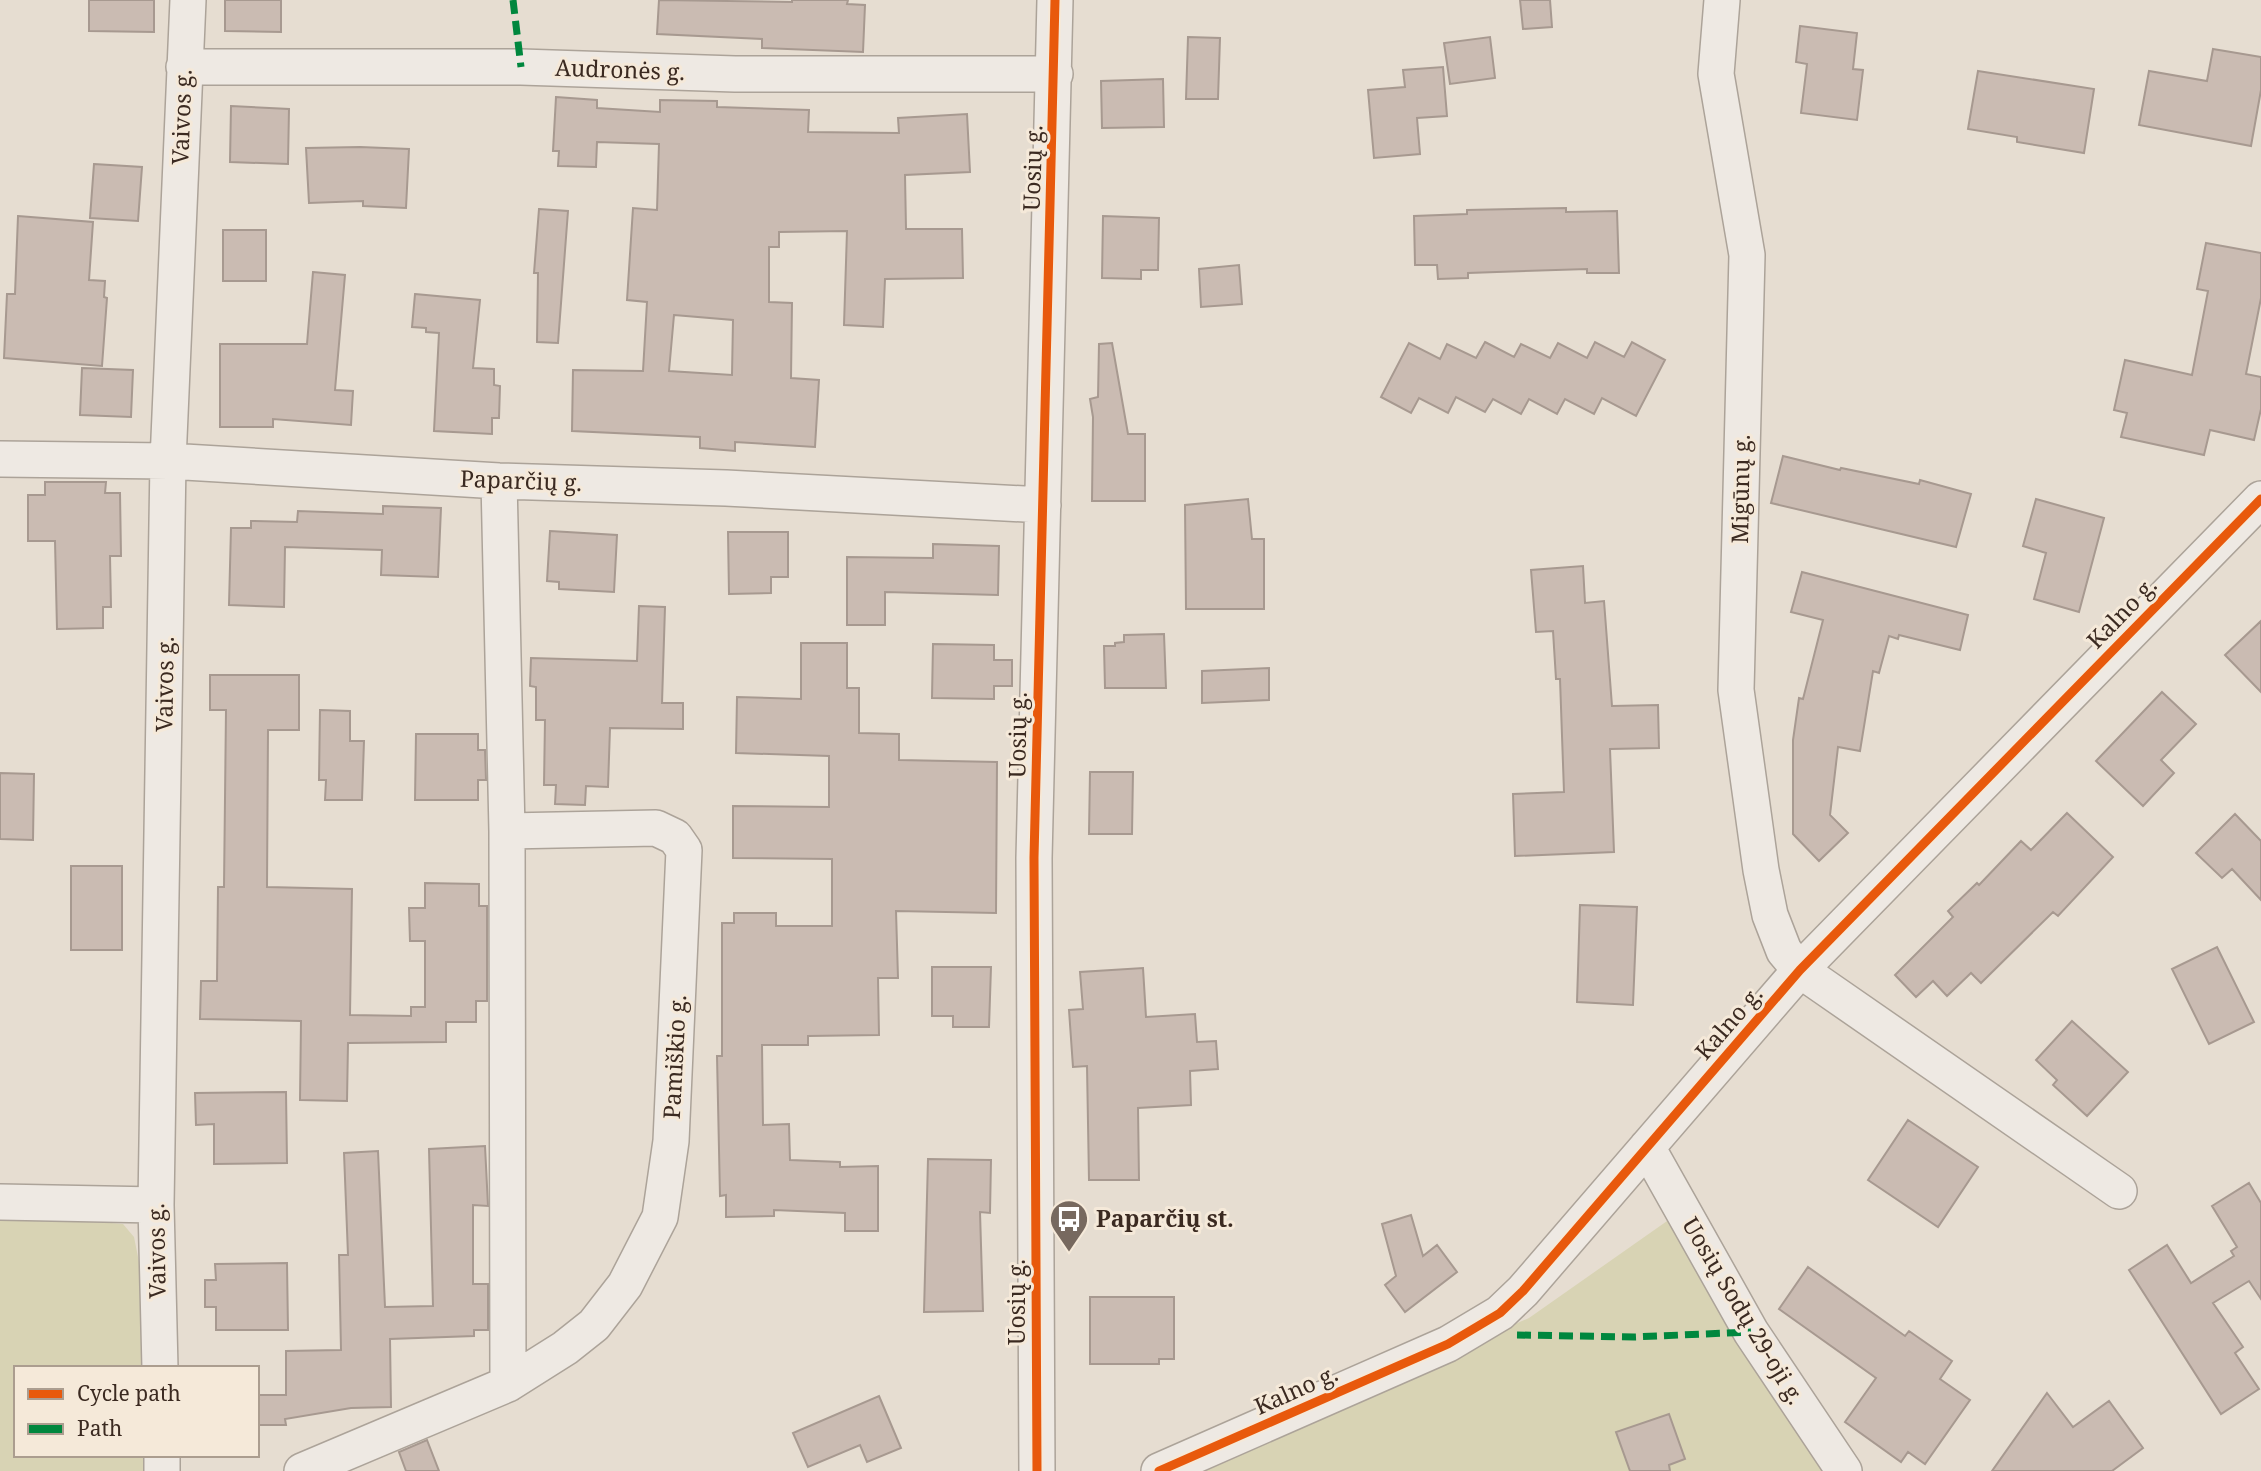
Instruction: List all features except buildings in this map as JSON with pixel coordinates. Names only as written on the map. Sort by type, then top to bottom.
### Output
[{"type":"street","name":"Vaivos g.","points":[[160,1366],[156,1205],[169,461],[188,0]]},
{"type":"street","name":"Uosių g.","points":[[1037,1471],[1034,859],[1055,0]]},
{"type":"street","name":"Migūnų g.","points":[[1723,0],[1716,74],[1747,255],[1736,690],[1761,870],[1770,915],[1784,951],[1800,970]]},
{"type":"street","name":"Audronės g.","points":[[184,67],[521,68],[734,74],[1055,74]]},
{"type":"street","name":"Paparčių g.","points":[[0,459],[169,461],[499,481],[726,488],[1043,505]]},
{"type":"street","points":[[499,481],[507,831],[508,1384]]},
{"type":"street","name":"Kalno g.","points":[[1159,1471],[1448,1344],[1500,1313],[1523,1291],[1800,970],[2261,499]]},
{"type":"street","name":"Pamiškio g.","points":[[302,1471],[508,1384],[565,1349],[594,1325],[625,1284],[660,1217],[671,1141],[684,849],[675,837],[656,828],[507,831]]},
{"type":"street","points":[[1800,970],[2119,1191]]},
{"type":"street","name":"Uosių Sodų 29-oji g.","points":[[1647,1147],[1751,1332],[1844,1471]]},
{"type":"street","points":[[0,1202],[156,1205]]},
{"type":"shaded area","points":[[1697,1200],[1821,1426],[1855,1471],[1175,1471],[1529,1318]]},
{"type":"shaded area","points":[[7,1214],[123,1224],[134,1237],[142,1277],[142,1366],[14,1366],[14,1457],[143,1457],[143,1471],[0,1471],[0,1217]]},
{"type":"marked path","points":[[513,0],[521,67]]},
{"type":"marked path","points":[[1517,1335],[1634,1337],[1751,1332]]},
{"type":"cycle path","points":[[1037,1471],[1034,858],[1055,0]]},
{"type":"cycle path","points":[[1159,1471],[1448,1344],[1500,1313],[1523,1291],[1800,970],[2261,499]]},
{"type":"place","name":"Paparčių st.","points":[[1069,1253]]}]
